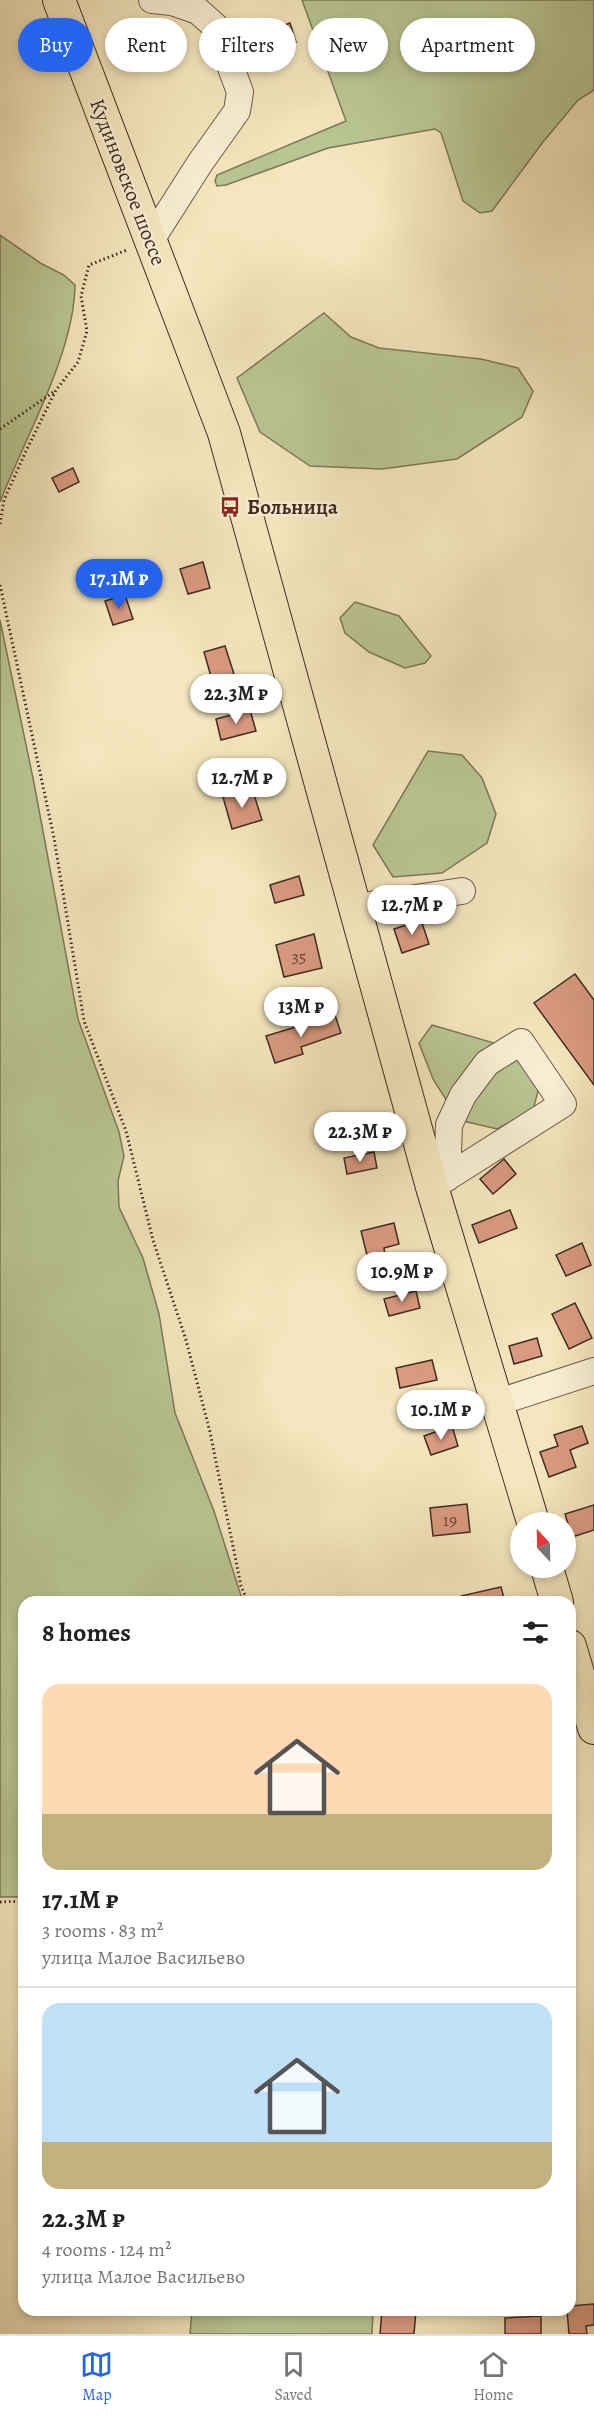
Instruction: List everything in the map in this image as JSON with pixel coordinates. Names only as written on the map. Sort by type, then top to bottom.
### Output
[{"type":"main road","name":"Кудиновское шоссе","points":[[59,0],[230,453],[356,908],[439,1182],[496,1403],[530,1512]]},
{"type":"main road","points":[[550,1578],[555,1596]]},
{"type":"main road","points":[[576,1666],[594,1728]]},
{"type":"lane","points":[[151,240],[200,163],[237,111],[240,92],[216,27],[198,11],[172,2],[152,0]]},
{"type":"lane","points":[[356,908],[462,891]]},
{"type":"lane","points":[[521,1042],[563,1104],[439,1182],[449,1125],[463,1095],[487,1063],[521,1042]]},
{"type":"lane","points":[[496,1403],[594,1371]]},
{"type":"path","points":[[0,524],[4,500],[56,390],[78,362],[87,331],[81,296],[89,265],[151,240]]},
{"type":"path","points":[[0,429],[56,390]]},
{"type":"path","points":[[0,585],[54,838],[84,1021],[126,1131],[153,1240],[186,1340],[210,1432],[241,1586],[245,1596]]},
{"type":"path","points":[[0,1902],[18,1901]]},
{"type":"green space","points":[[302,0],[594,0],[594,90],[578,100],[543,142],[492,211],[480,213],[463,201],[441,133],[435,129],[328,148],[226,185],[217,186],[215,181],[217,175],[346,121],[328,72],[388,72],[388,18],[309,18]]},
{"type":"green space","points":[[0,235],[42,264],[64,275],[75,285],[73,311],[57,367],[0,502]]},
{"type":"green space","points":[[324,313],[351,337],[379,348],[481,359],[518,368],[533,391],[522,417],[457,459],[382,469],[310,466],[260,432],[237,378]]},
{"type":"green space","points":[[355,602],[399,616],[431,656],[425,663],[405,668],[369,652],[345,633],[340,618]]},
{"type":"green space","points":[[0,620],[34,783],[78,1019],[119,1132],[124,1156],[118,1181],[119,1207],[143,1258],[159,1314],[175,1413],[214,1511],[241,1596],[18,1596],[18,1897],[0,1897]]},
{"type":"green space","points":[[428,751],[462,755],[482,778],[496,814],[487,843],[442,873],[393,877],[373,845]]},
{"type":"green space","points":[[432,1025],[518,1050],[541,1080],[533,1110],[497,1129],[459,1120],[433,1079],[419,1043]]},
{"type":"green space","points":[[192,2316],[373,2316],[372,2334],[190,2334]]},
{"type":"building","points":[[73,468],[79,482],[59,492],[52,478]]},
{"type":"building","points":[[203,562],[210,588],[188,594],[180,569]]},
{"type":"building","points":[[125,595],[133,619],[113,625],[105,601]]},
{"type":"building","points":[[225,646],[234,674],[212,680],[204,652]]},
{"type":"building","points":[[250,710],[256,731],[221,740],[216,719]]},
{"type":"building","points":[[252,788],[262,820],[232,829],[223,797]]},
{"type":"building","points":[[299,876],[304,895],[275,903],[270,885]]},
{"type":"building","points":[[421,920],[429,944],[402,953],[394,929]]},
{"type":"building","points":[[314,934],[322,968],[284,977],[276,945]]},
{"type":"building","points":[[575,974],[594,1000],[594,1085],[534,1003]]},
{"type":"building","points":[[335,1015],[341,1033],[301,1047],[303,1054],[275,1063],[266,1036]]},
{"type":"building","points":[[374,1152],[377,1168],[347,1174],[344,1158]]},
{"type":"building","points":[[504,1159],[516,1174],[493,1194],[480,1179]]},
{"type":"building","points":[[510,1210],[517,1228],[479,1243],[472,1225]]},
{"type":"building","points":[[394,1223],[399,1244],[384,1248],[385,1255],[368,1259],[361,1231]]},
{"type":"building","points":[[582,1243],[591,1265],[566,1276],[556,1255]]},
{"type":"building","points":[[416,1291],[420,1308],[389,1316],[384,1299]]},
{"type":"building","points":[[575,1303],[592,1338],[569,1349],[552,1314]]},
{"type":"building","points":[[537,1338],[542,1356],[514,1364],[509,1346]]},
{"type":"building","points":[[432,1360],[437,1380],[400,1388],[396,1368]]},
{"type":"building","points":[[452,1426],[458,1446],[431,1455],[424,1436]]},
{"type":"building","points":[[582,1426],[588,1443],[570,1450],[576,1467],[549,1477],[540,1452],[558,1446],[554,1435]]},
{"type":"building","points":[[467,1504],[470,1532],[433,1536],[430,1508]]},
{"type":"building","points":[[594,1505],[594,1530],[576,1536],[576,1512],[571,1512]]},
{"type":"building","points":[[501,1587],[503,1596],[461,1596]]},
{"type":"building","points":[[594,2304],[594,2325],[586,2326],[587,2334],[569,2334],[568,2316],[576,2316],[576,2306]]},
{"type":"building","points":[[382,2316],[416,2316],[414,2334],[380,2334]]},
{"type":"building","points":[[541,2316],[541,2334],[505,2334],[505,2318]]},
{"type":"place","name":"Больница","points":[[230,507]]}]
